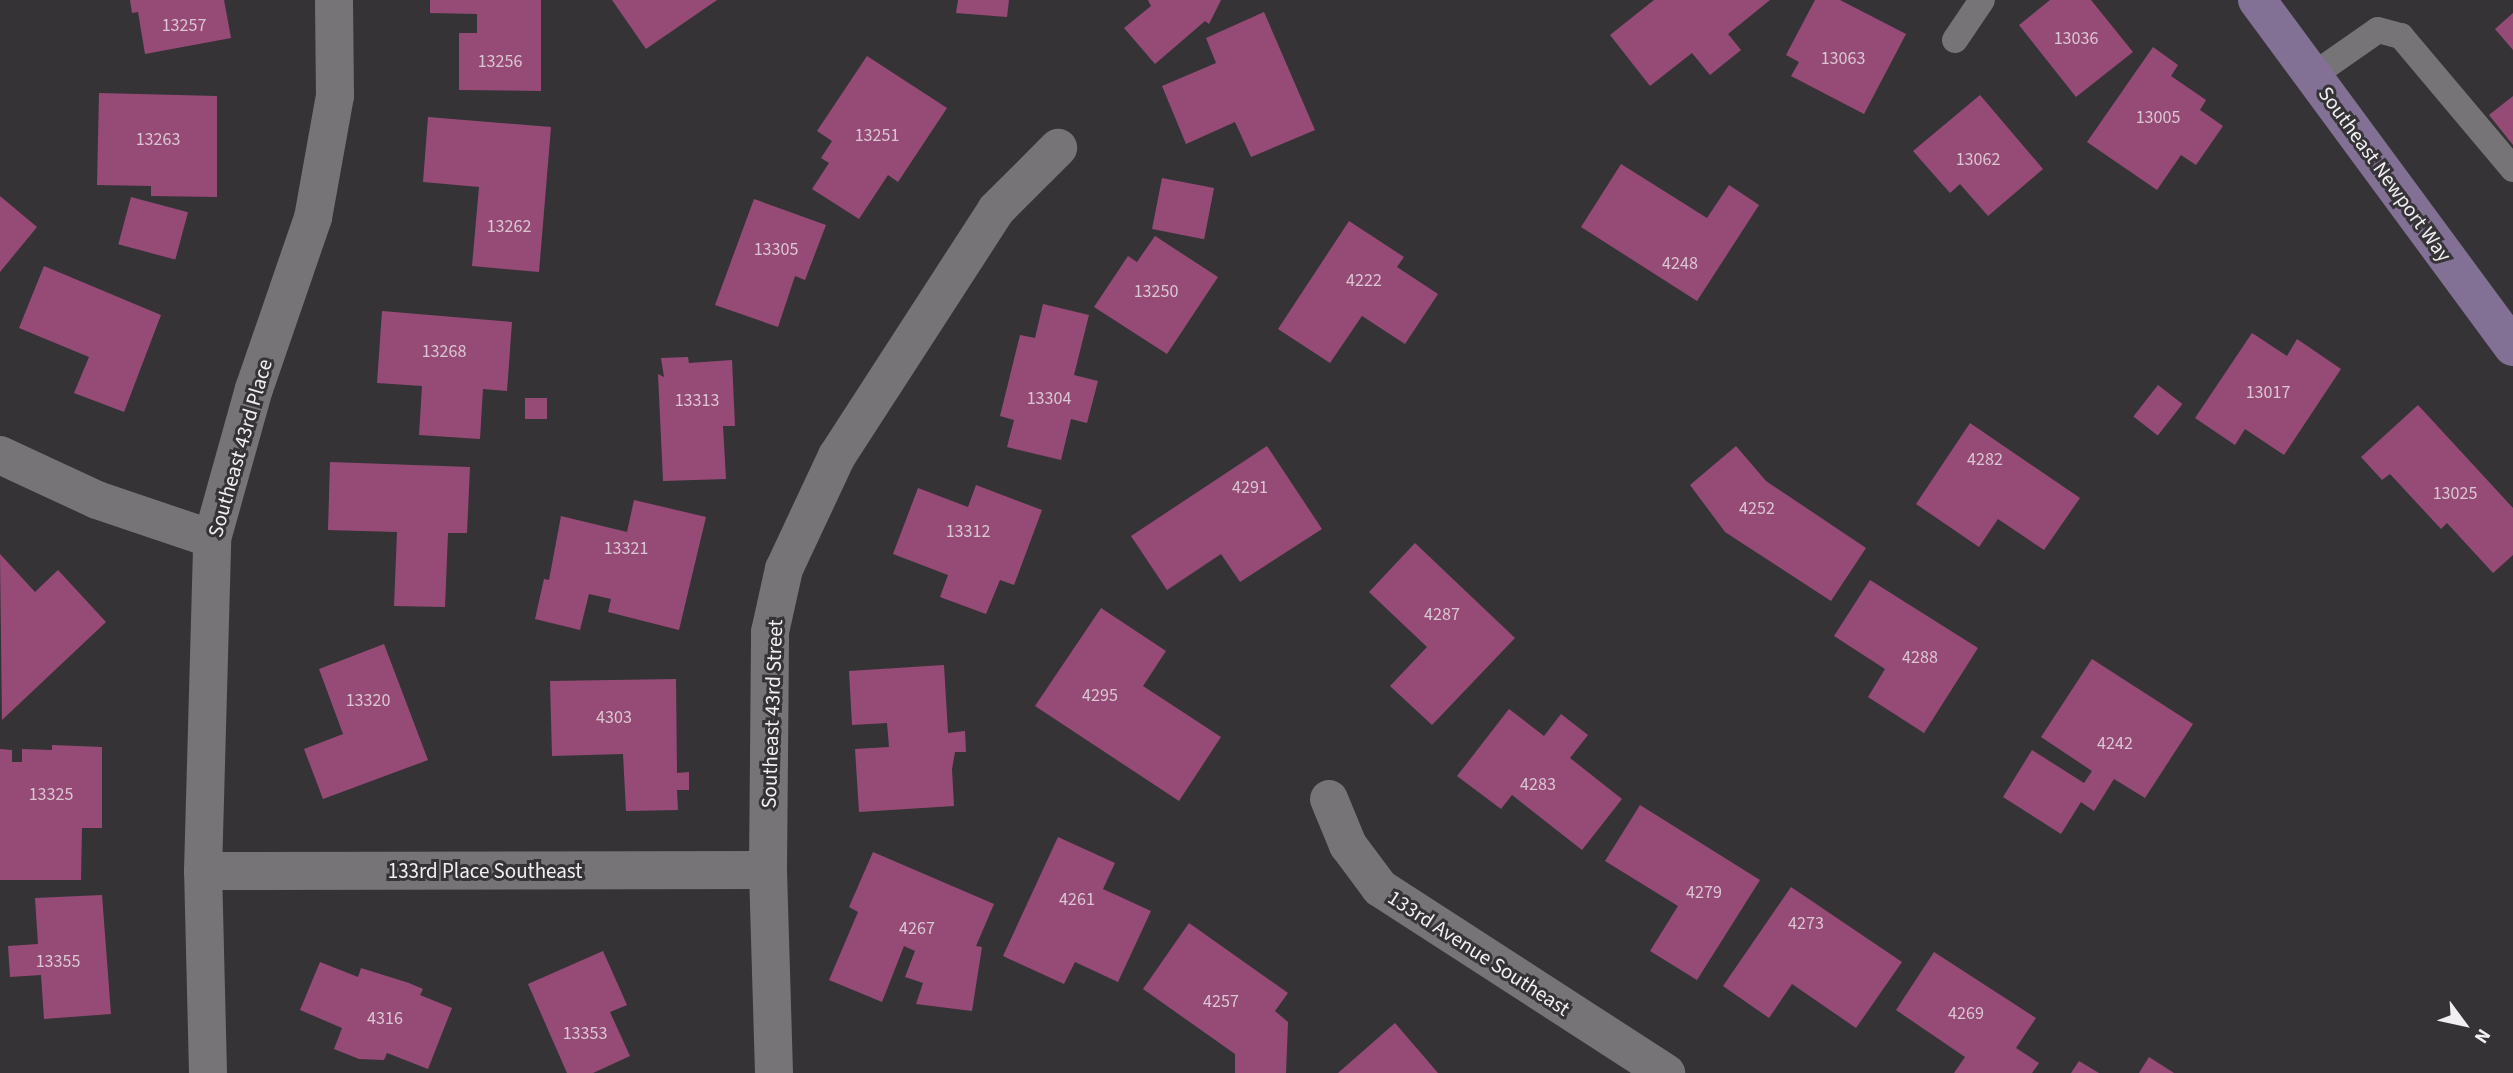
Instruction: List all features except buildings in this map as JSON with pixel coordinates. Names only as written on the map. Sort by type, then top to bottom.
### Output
[{"type":"main road","name":"Southeast Newport Way","points":[[2257,0],[2513,347]]},
{"type":"street","name":"Southeast 43rd Place","points":[[208,1073],[203,871],[212,539],[254,388],[313,218],[335,96],[334,0]]},
{"type":"street","name":"Southeast 43rd Street","points":[[774,1073],[768,870],[770,632],[784,569],[806,511],[996,210],[1058,148]]},
{"type":"street","points":[[0,455],[97,500],[212,539]]},
{"type":"street","name":"133rd Avenue Southeast","points":[[1329,799],[1348,845],[1380,888],[1666,1073]]},
{"type":"street","name":"133rd Place Southeast","points":[[203,871],[768,870]]},
{"type":"lane","points":[[1955,40],[1982,0]]},
{"type":"lane","points":[[2312,76],[2378,30],[2401,36],[2513,169]]}]
